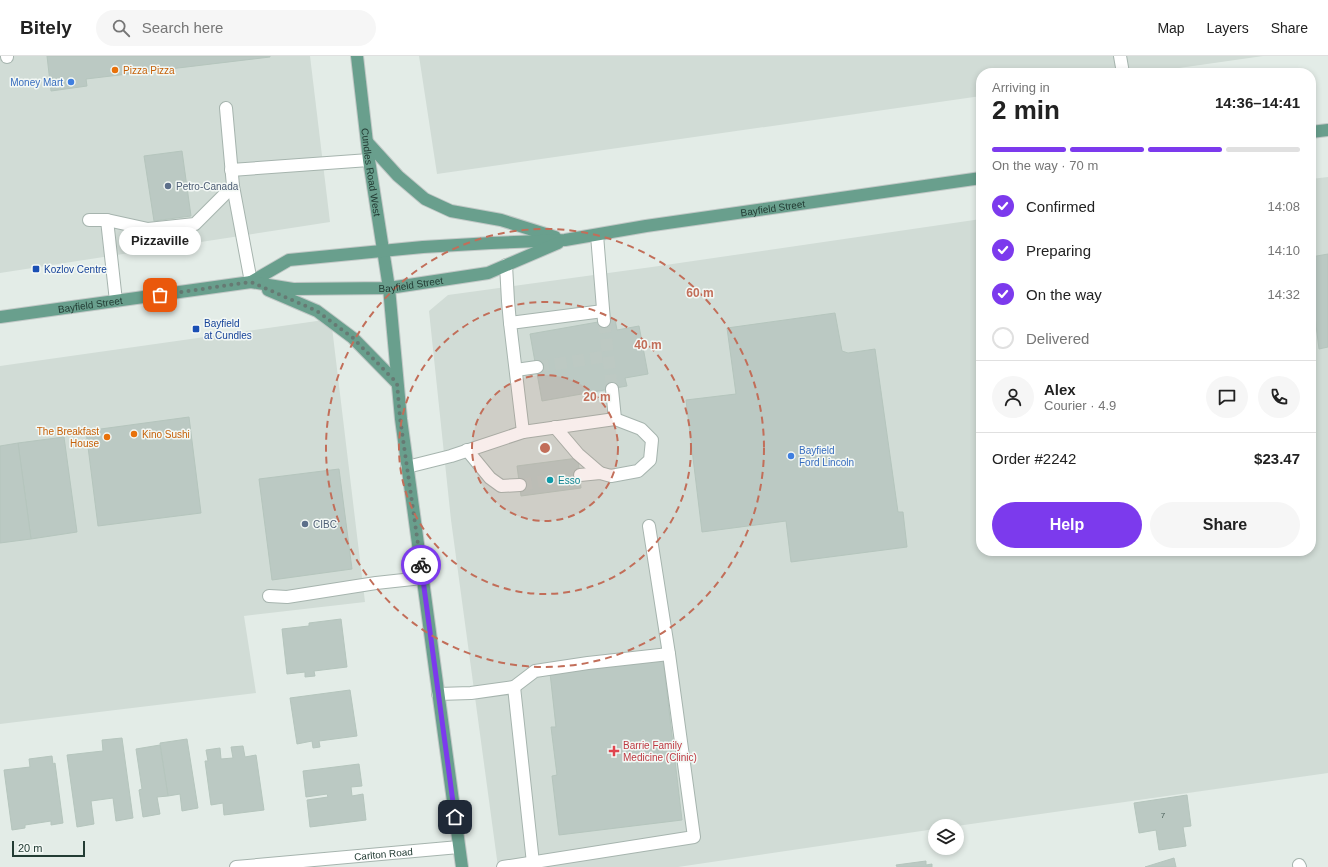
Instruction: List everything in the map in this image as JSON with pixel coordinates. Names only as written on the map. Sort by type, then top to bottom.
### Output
[{"type":"main road","name":"Cundles Road West","points":[[357,56],[369,160],[389,288],[397,383],[407,466],[462,867]]},
{"type":"main road","points":[[1316,131],[1328,130]]},
{"type":"main road","points":[[368,143],[398,176],[425,199],[452,210],[501,220],[565,240]]},
{"type":"main road","name":"Bayfield Street","points":[[251,282],[289,260],[383,250],[565,240],[646,226],[976,179]]},
{"type":"main road","name":"Bayfield Street","points":[[0,317],[251,282],[293,289],[389,288],[488,273],[565,240]]},
{"type":"main road","points":[[251,282],[317,311],[353,338],[397,383]]},
{"type":"street","points":[[1120,56],[1121,68]]},
{"type":"street","points":[[226,108],[233,186],[251,282]]},
{"type":"street","points":[[231,170],[369,160]]},
{"type":"street","points":[[89,220],[107,220],[148,229],[195,224],[233,186]]},
{"type":"street","points":[[107,220],[116,301]]},
{"type":"street","points":[[510,323],[603,316],[597,235]]},
{"type":"street","points":[[506,265],[510,323],[523,432]]},
{"type":"street","points":[[516,370],[536,367]]},
{"type":"street","points":[[612,389],[615,419]]},
{"type":"street","points":[[407,466],[451,456],[523,432],[555,427],[615,419],[641,428],[652,440],[650,460],[638,471],[611,476],[600,472],[578,454],[555,427]]},
{"type":"street","points":[[467,450],[490,478],[501,486],[520,485]]},
{"type":"street","points":[[580,475],[600,472]]},
{"type":"street","points":[[503,867],[694,837],[669,654],[649,526]]},
{"type":"street","points":[[269,596],[287,597],[376,583],[422,578]]},
{"type":"street","points":[[438,694],[471,693],[514,686],[535,672],[588,662],[669,654]]},
{"type":"street","points":[[514,686],[532,863]]},
{"type":"street","name":"Carlton Road","points":[[236,867],[459,848]]},
{"type":"shaded area","points":[[0,56],[310,56],[330,222],[0,273]]},
{"type":"shaded area","points":[[419,56],[1263,56],[1179,68],[976,68],[976,97],[437,174]]},
{"type":"shaded area","points":[[1328,177],[1328,773],[964,825],[964,819],[928,819],[928,830],[678,867],[498,867],[451,520],[429,311],[448,295],[976,220],[976,556],[1316,556],[1316,178]]},
{"type":"shaded area","points":[[331,319],[365,602],[244,616],[256,693],[0,724],[0,366]]},
{"type":"building","points":[[47,56],[270,57],[86,79],[87,86],[51,91]]},
{"type":"building","name":"Petro-Canada","points":[[182,151],[191,216],[154,221],[144,156]]},
{"type":"building","points":[[1328,254],[1328,347],[1319,349],[1316,325],[1316,256]]},
{"type":"building","name":"Bayfield Ford Lincoln","points":[[835,313],[842,351],[848,353],[875,349],[898,512],[903,512],[907,547],[791,562],[786,521],[702,532],[686,400],[736,394],[727,328]]},
{"type":"building","points":[[615,319],[617,330],[639,326],[648,374],[625,378],[627,386],[542,401],[530,334]]},
{"type":"building","points":[[189,417],[201,513],[98,526],[86,431]]},
{"type":"building","points":[[64,437],[77,532],[31,539],[18,443]]},
{"type":"building","points":[[18,443],[31,539],[0,543],[0,446]]},
{"type":"building","name":"Esso","points":[[578,458],[581,488],[521,496],[517,466]]},
{"type":"building","name":"CIBC","points":[[339,469],[352,569],[272,580],[259,479]]},
{"type":"building","points":[[341,619],[347,667],[314,671],[315,676],[305,677],[305,672],[287,674],[282,629],[309,626],[309,623]]},
{"type":"building","name":"Barrie Family Medicine (Clinic)","points":[[663,659],[682,820],[559,835],[552,776],[557,775],[551,727],[556,727],[550,673]]},
{"type":"building","points":[[350,690],[357,736],[319,741],[320,747],[313,748],[312,741],[297,744],[290,698]]},
{"type":"building","points":[[122,738],[133,818],[116,821],[113,798],[91,801],[94,824],[77,827],[67,755],[103,751],[102,740]]},
{"type":"building","points":[[187,739],[198,808],[182,811],[180,794],[168,796],[160,743]]},
{"type":"building","points":[[160,745],[168,796],[157,797],[160,814],[143,817],[139,790],[142,789],[136,749]]},
{"type":"building","points":[[243,746],[245,757],[256,755],[264,810],[224,815],[223,803],[211,805],[205,761],[208,761],[206,750],[220,748],[221,759],[233,758],[231,747]]},
{"type":"building","points":[[52,756],[53,764],[55,763],[63,823],[51,825],[51,821],[25,825],[25,828],[12,830],[4,770],[30,767],[29,759]]},
{"type":"building","points":[[359,764],[362,786],[351,787],[352,796],[363,794],[366,820],[310,827],[307,800],[328,797],[327,794],[306,797],[303,771]]},
{"type":"building","points":[[1187,795],[1191,826],[1183,827],[1186,846],[1159,850],[1156,830],[1139,833],[1134,803]]},
{"type":"building","points":[[1174,858],[1176,867],[1145,867]]},
{"type":"building","points":[[926,861],[926,865],[932,864],[932,867],[897,867],[896,865]]},
{"type":"tunnel","points":[[604,321],[612,389]]},
{"type":"tunnel","points":[[537,367],[608,356]]},
{"type":"tunnel","points":[[520,485],[580,475]]},
{"type":"way so far","points":[[160,295],[251,282],[317,311],[353,338],[397,383],[400,418],[421,565]]},
{"type":"place","name":"Pizza Pizza","points":[[115,70]]},
{"type":"place","name":"Money Mart","points":[[71,82]]},
{"type":"place","name":"Petro-Canada","points":[[168,186]]},
{"type":"place","name":"Kozlov Centre","points":[[36,269]]},
{"type":"place","name":"Pizzaville","points":[[160,295]]},
{"type":"place","name":"Bayfield at Cundles","points":[[196,329]]},
{"type":"place","name":"Kino Sushi","points":[[134,434]]},
{"type":"place","name":"The Breakfast House","points":[[107,437]]},
{"type":"place","name":"Bayfield Ford Lincoln","points":[[791,456]]},
{"type":"place","name":"Esso","points":[[550,480]]},
{"type":"place","name":"CIBC","points":[[305,524]]},
{"type":"place","name":"Barrie Family Medicine (Clinic)","points":[[614,751]]},
{"type":"route","points":[[421,565],[455,817]]}]
